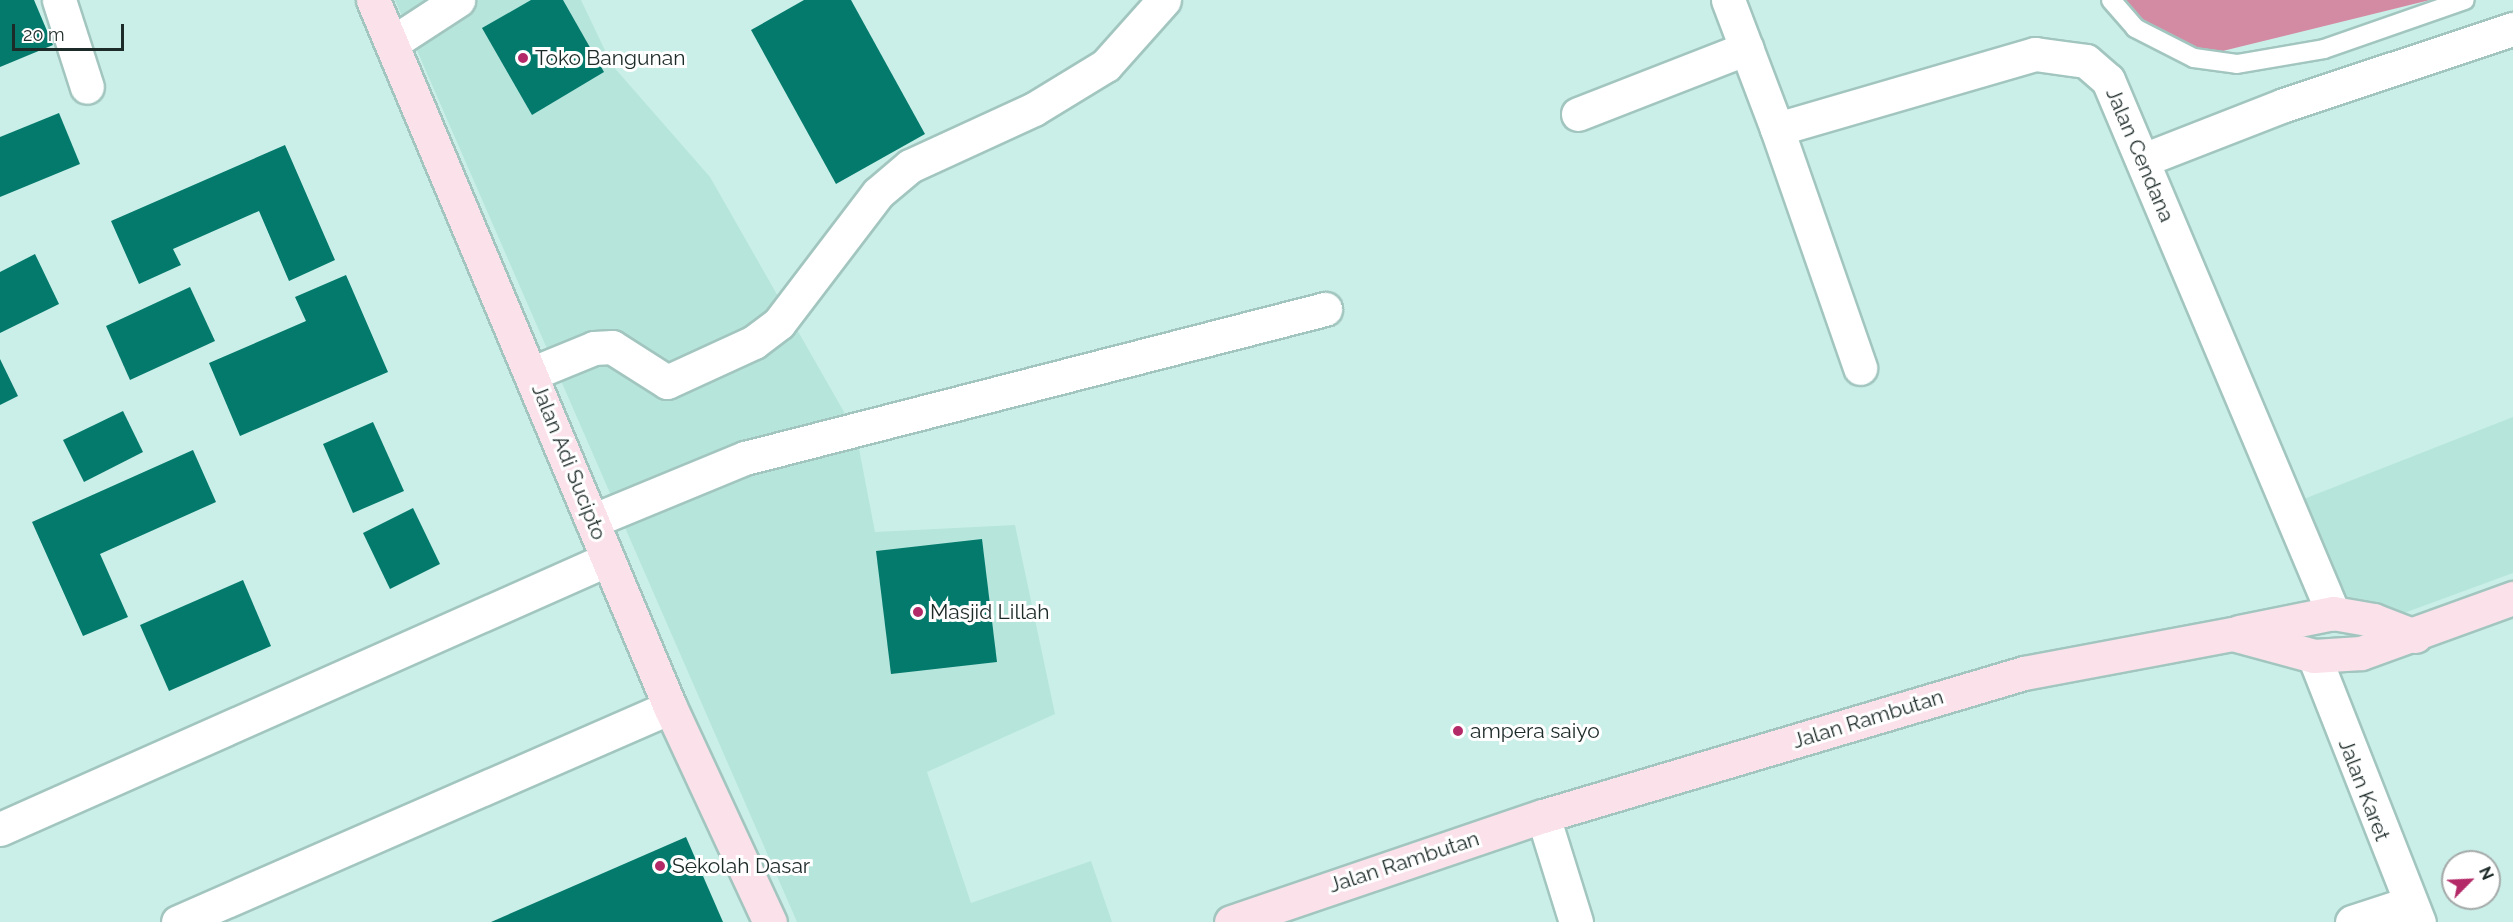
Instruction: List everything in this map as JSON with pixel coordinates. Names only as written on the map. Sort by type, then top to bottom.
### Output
[{"type":"main road","name":"Jalan Adi Sucipto","points":[[373,0],[533,373],[670,707],[770,922]]},
{"type":"main road","name":"Jalan Rambutan","points":[[1231,922],[1543,816],[2024,673],[2233,634],[2314,656],[2361,653],[2415,636],[2513,598]]},
{"type":"main road","points":[[2343,614],[2367,641],[2361,653]]},
{"type":"main road","points":[[2233,634],[2300,617],[2343,614],[2415,636]]},
{"type":"main road","points":[[2300,617],[2295,630],[2298,642],[2314,656]]},
{"type":"street","points":[[59,0],[87,87]]},
{"type":"street","points":[[392,43],[458,0]]},
{"type":"street","points":[[533,373],[594,348],[612,347],[667,382],[754,342],[779,323],[841,236],[886,186],[910,166],[1034,109],[1106,65],[1164,0]]},
{"type":"street","points":[[1728,0],[1748,48],[1860,368]]},
{"type":"street","points":[[2143,160],[2284,105],[2513,29]]},
{"type":"street","points":[[1578,114],[1748,48]]},
{"type":"street","name":"Jalan Cendana","points":[[1777,129],[2035,54],[2086,61],[2108,80],[2343,614]]},
{"type":"street","points":[[592,521],[745,458],[1325,309]]},
{"type":"street","points":[[0,829],[609,559]]},
{"type":"street","name":"Jalan Karet","points":[[2314,656],[2413,913]]},
{"type":"street","points":[[178,922],[670,707]]},
{"type":"street","points":[[1543,816],[1576,922]]},
{"type":"street","points":[[2352,922],[2413,913]]},
{"type":"lane","points":[[2111,0],[2135,28],[2194,58],[2237,64],[2324,49],[2465,0]]},
{"type":"shaded area","points":[[395,0],[581,0],[612,65],[710,177],[856,433],[875,532],[1015,525],[1055,714],[927,772],[971,903],[1091,861],[1112,922],[797,922]]},
{"type":"shaded area","points":[[2111,0],[2430,0],[2194,58]]},
{"type":"shaded area","points":[[2513,417],[2513,573],[2396,616],[2335,603],[2291,504]]},
{"type":"building","points":[[0,0],[34,0],[53,45],[0,67]]},
{"type":"building","points":[[531,0],[563,0],[604,72],[532,115],[482,28]]},
{"type":"building","points":[[804,0],[851,0],[925,134],[836,184],[751,30]]},
{"type":"building","points":[[59,113],[80,164],[0,197],[0,137]]},
{"type":"building","points":[[285,145],[335,260],[289,281],[259,211],[173,249],[181,265],[139,284],[111,221]]},
{"type":"building","points":[[35,254],[59,304],[0,333],[0,272]]},
{"type":"building","points":[[346,275],[388,372],[240,436],[209,363],[306,321],[295,297]]},
{"type":"building","points":[[190,287],[215,341],[130,380],[106,326]]},
{"type":"building","points":[[0,359],[18,396],[0,405]]},
{"type":"building","points":[[123,411],[143,452],[84,482],[63,440]]},
{"type":"building","points":[[373,422],[404,491],[353,513],[323,444]]},
{"type":"building","points":[[193,450],[216,502],[100,554],[128,617],[83,636],[32,522]]},
{"type":"building","points":[[413,508],[440,564],[390,589],[363,533]]},
{"type":"building","points":[[982,539],[997,662],[891,674],[876,551]]},
{"type":"building","points":[[243,580],[271,646],[169,691],[140,625]]},
{"type":"building","name":"Sekolah Dasar","points":[[686,837],[723,922],[491,922]]},
{"type":"place","name":"Toko Bangunan","points":[[523,58]]},
{"type":"place","name":"Masjid Lillah","points":[[918,612]]},
{"type":"place","name":"ampera saiyo","points":[[1458,731]]},
{"type":"place","name":"Sekolah Dasar","points":[[660,866]]}]
